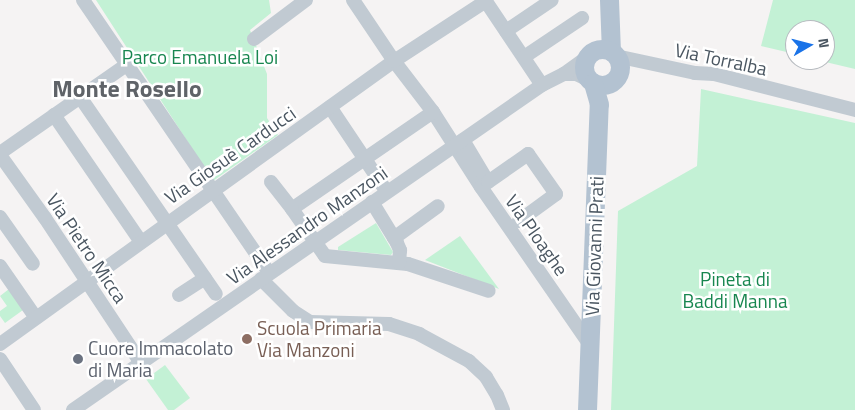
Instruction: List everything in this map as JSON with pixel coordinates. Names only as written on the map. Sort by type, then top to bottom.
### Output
[{"type":"main road","points":[[600,0],[601,18],[611,57],[615,80],[597,83],[584,70],[611,57]]},
{"type":"main road","points":[[609,0],[611,57]]},
{"type":"main road","name":"Via Giovanni Prati","points":[[587,410],[599,104],[597,83]]},
{"type":"main road","name":"Via Giovanni Prati","points":[[597,83],[598,410]]},
{"type":"street","points":[[83,0],[212,190],[265,276],[293,311],[310,322],[390,324],[419,334],[469,361],[486,377],[497,395],[503,410]]},
{"type":"street","points":[[254,38],[306,0]]},
{"type":"street","points":[[353,0],[394,61],[488,182],[528,154],[556,194],[519,221]]},
{"type":"street","points":[[485,0],[542,85]]},
{"type":"street","name":"Via Giosuè Carducci","points":[[0,344],[212,190],[394,61],[485,0]]},
{"type":"street","points":[[506,31],[552,0]]},
{"type":"street","points":[[524,57],[582,18]]},
{"type":"street","name":"Via Alessandro Manzoni","points":[[73,410],[542,85],[564,74],[611,57]]},
{"type":"street","name":"Via Torralba","points":[[611,57],[714,74],[855,110]]},
{"type":"street","points":[[0,154],[126,65]]},
{"type":"street","points":[[564,74],[576,74],[597,83]]},
{"type":"street","points":[[80,97],[216,294]]},
{"type":"street","points":[[330,107],[387,192]]},
{"type":"street","points":[[292,209],[433,112]]},
{"type":"street","points":[[54,115],[141,242]]},
{"type":"street","name":"Via Ploaghe","points":[[458,143],[590,345]]},
{"type":"street","name":"Via Pietro Micca","points":[[0,154],[141,363]]},
{"type":"street","points":[[271,182],[325,256],[399,263],[489,291]]},
{"type":"street","points":[[372,202],[400,250],[399,263]]},
{"type":"street","points":[[394,238],[438,206]]},
{"type":"street","points":[[0,217],[33,264]]},
{"type":"street","points":[[0,266],[36,318]]},
{"type":"street","points":[[179,294],[205,278]]},
{"type":"street","points":[[0,359],[34,410]]},
{"type":"green space","name":"Parco Emanuela Loi","points":[[96,0],[269,0],[271,13],[250,30],[267,74],[267,118],[278,135],[213,181]]},
{"type":"green space","points":[[773,0],[855,0],[855,69],[835,64],[835,20],[785,20],[785,52],[761,46]]},
{"type":"green space","name":"Pineta di Baddi Manna","points":[[701,89],[855,123],[855,410],[611,410],[618,211],[697,166]]},
{"type":"green space","points":[[376,223],[393,252],[391,255],[338,250],[338,247]]},
{"type":"green space","points":[[460,236],[499,289],[425,260]]},
{"type":"green space","points":[[9,289],[23,310],[5,323],[0,316],[0,311],[7,306],[0,296]]},
{"type":"green space","points":[[165,365],[190,398],[174,410],[168,410],[146,379]]},
{"type":"place","name":"Scuola Primaria Via Manzoni","points":[[247,339]]},
{"type":"place","name":"Cuore Immacolato di Maria","points":[[78,359]]},
{"type":"district","name":"Monte Rosello","points":[[127,89]]}]
